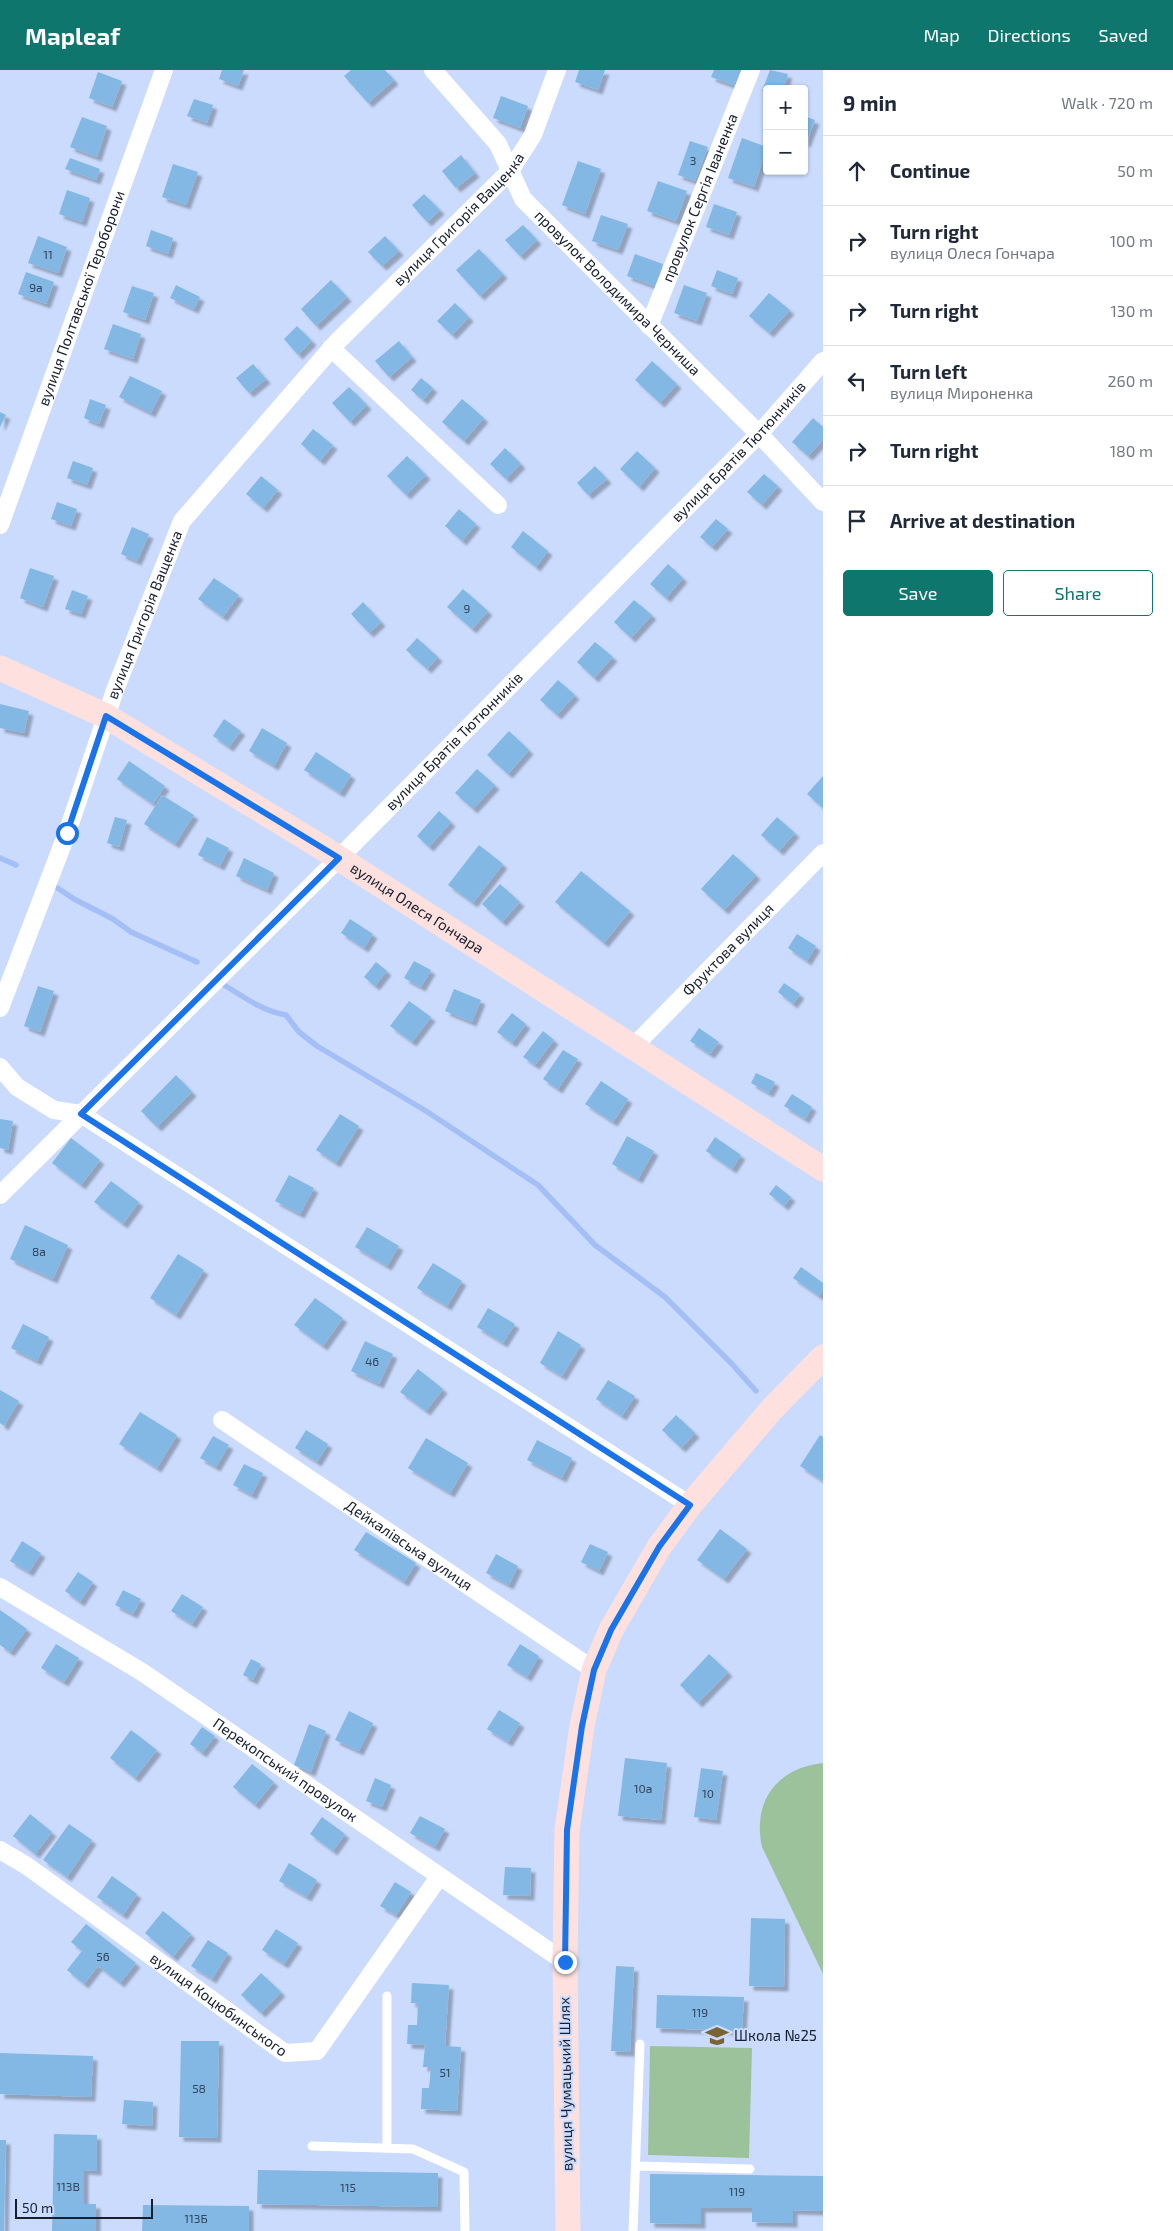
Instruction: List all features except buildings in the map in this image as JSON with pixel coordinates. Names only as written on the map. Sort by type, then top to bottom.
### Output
[{"type":"main road","name":"вулиця Олеся Гончара","points":[[0,668],[106,716],[339,858],[823,1169]]},
{"type":"main road","name":"вулиця Чумацький Шлях","points":[[568,2231],[565,1962],[567,1830],[582,1726],[594,1670],[611,1630],[659,1547],[690,1505],[772,1409],[823,1357]]},
{"type":"street","name":"вулиця Полтавської Тероборони","points":[[0,525],[164,70]]},
{"type":"street","name":"провулок Володимира Черниша","points":[[433,70],[498,144],[523,199],[759,434],[823,502]]},
{"type":"street","name":"вулиця Григорія Ващенка","points":[[0,1008],[4,987],[67,833],[106,716],[182,520],[331,348],[510,171],[533,135],[557,70]]},
{"type":"street","name":"провулок Сергія Іваненка","points":[[649,326],[751,70]]},
{"type":"street","points":[[331,348],[498,505]]},
{"type":"street","name":"вулиця Братів Тютюнників","points":[[0,1195],[339,858],[759,434],[823,361]]},
{"type":"street","name":"Фруктова вулиця","points":[[633,1047],[823,853]]},
{"type":"street","points":[[0,1067],[17,1087],[54,1110],[81,1114],[690,1505]]},
{"type":"street","name":"Дейкалівська вулиця","points":[[222,1420],[594,1670]]},
{"type":"street","name":"Перекопський провулок","points":[[0,1587],[142,1672],[565,1962]]},
{"type":"street","name":"вулиця Коцюбинського","points":[[0,1850],[27,1866],[285,2053],[317,2051],[439,1877]]},
{"type":"lane","points":[[387,1996],[387,2148]]},
{"type":"lane","points":[[633,2231],[640,2044]]},
{"type":"lane","points":[[312,2146],[414,2149],[464,2172],[465,2231]]},
{"type":"lane","points":[[636,2166],[750,2169]]},
{"type":"green space","points":[[823,1763],[823,1974],[762,1847],[760,1830],[761,1815],[765,1802],[781,1780],[807,1766]]},
{"type":"green space","points":[[650,2046],[752,2048],[749,2158],[648,2155]]},
{"type":"waterway","points":[[0,858],[16,865]]},
{"type":"waterway","points":[[56,887],[74,899],[113,919],[131,932],[197,962]]},
{"type":"waterway","points":[[224,985],[261,1007],[286,1015],[299,1032],[317,1046],[426,1111],[538,1185],[595,1245],[665,1297],[731,1363],[756,1391]]},
{"type":"place","name":"Школа №25","points":[[717,2036]]},
{"type":"route","points":[[67,833],[106,716],[339,858],[81,1114],[690,1505],[659,1547],[611,1630],[594,1670],[582,1726],[567,1830],[565,1962]]}]
